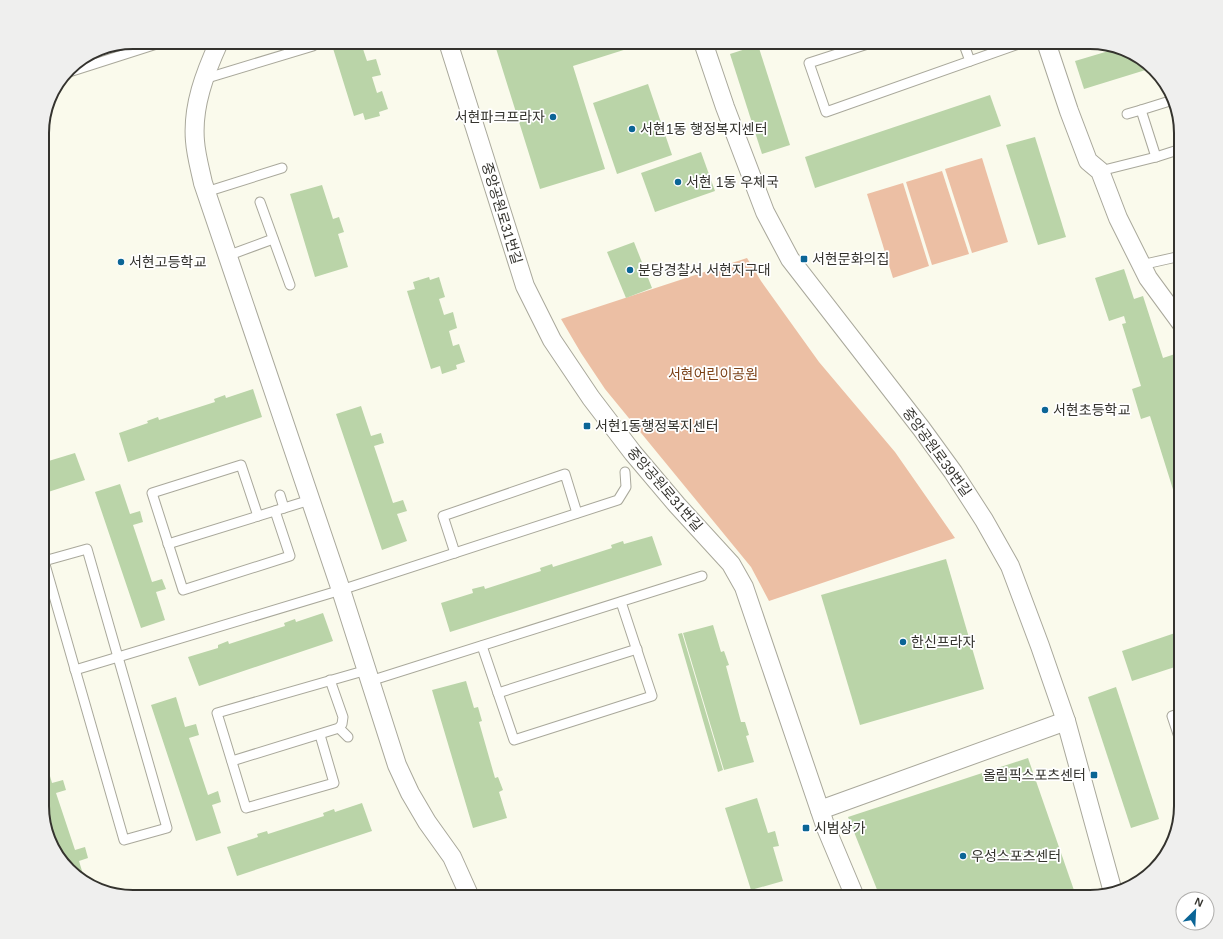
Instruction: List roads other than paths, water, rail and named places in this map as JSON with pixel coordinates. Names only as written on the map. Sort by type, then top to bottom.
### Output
[{"type":"street","points":[[216,49],[207,68],[198,98],[195,121],[195,141],[203,184],[341,590],[397,765],[410,793],[427,822],[452,857],[467,890]]},
{"type":"street","name":"중앙공원로31번길","points":[[450,49],[524,286],[552,340],[591,398],[633,453],[677,505],[731,564],[744,587],[826,828],[852,890]]},
{"type":"street","name":"중앙공원로39번길","points":[[705,49],[725,107],[765,212],[790,260],[921,428],[953,472],[984,520],[1010,566],[1066,721],[1112,887]]},
{"type":"street","points":[[1048,49],[1069,111],[1088,161],[1100,171],[1118,218],[1141,265],[1148,278],[1174,313]]},
{"type":"street","points":[[820,810],[1066,721]]},
{"type":"lane","points":[[79,69],[141,49]]},
{"type":"lane","points":[[204,79],[303,49]]},
{"type":"lane","points":[[853,49],[810,63],[826,112],[1004,49]]},
{"type":"lane","points":[[966,49],[970,61]]},
{"type":"lane","points":[[1127,114],[1168,101]]},
{"type":"lane","points":[[1140,110],[1156,157]]},
{"type":"lane","points":[[1100,171],[1174,151]]},
{"type":"lane","points":[[206,192],[282,168]]},
{"type":"lane","points":[[260,202],[290,285]]},
{"type":"lane","points":[[227,256],[273,239]]},
{"type":"lane","points":[[1141,265],[1174,258]]},
{"type":"lane","points":[[258,516],[241,465],[152,493],[183,590],[290,556],[280,509],[280,495]]},
{"type":"lane","points":[[75,670],[341,590],[618,500],[626,487],[625,472]]},
{"type":"lane","points":[[455,553],[443,516],[565,474],[577,513]]},
{"type":"lane","points":[[168,544],[310,500]]},
{"type":"lane","points":[[49,560],[87,549],[167,828],[124,840],[49,579]]},
{"type":"lane","points":[[320,735],[334,782],[246,808],[217,713],[330,680],[369,676],[482,646],[621,602],[641,600],[702,576]]},
{"type":"lane","points":[[482,646],[514,740],[652,696],[621,602]]},
{"type":"lane","points":[[498,693],[637,649]]},
{"type":"lane","points":[[232,761],[339,728],[342,724],[343,717],[330,680]]},
{"type":"lane","points":[[339,728],[348,737]]},
{"type":"place","name":"서현파크프라자","points":[[553,117]]},
{"type":"place","name":"서현1동 행정복지센터","points":[[632,129]]},
{"type":"place","name":"서현 1동 우체국","points":[[678,182]]},
{"type":"place","name":"서현문화의집","points":[[804,259]]},
{"type":"place","name":"서현고등학교","points":[[121,262]]},
{"type":"place","name":"분당경찰서 서현지구대","points":[[630,270]]},
{"type":"place","name":"서현초등학교","points":[[1045,410]]},
{"type":"place","name":"서현1동행정복지센터","points":[[587,426]]},
{"type":"place","name":"한신프라자","points":[[903,642]]},
{"type":"place","name":"올림픽스포츠센터","points":[[1094,775]]},
{"type":"place","name":"시범상가","points":[[806,828]]},
{"type":"place","name":"우성스포츠센터","points":[[963,856]]},
{"type":"park label","name":"서현어린이공원","points":[[713,374]]}]
